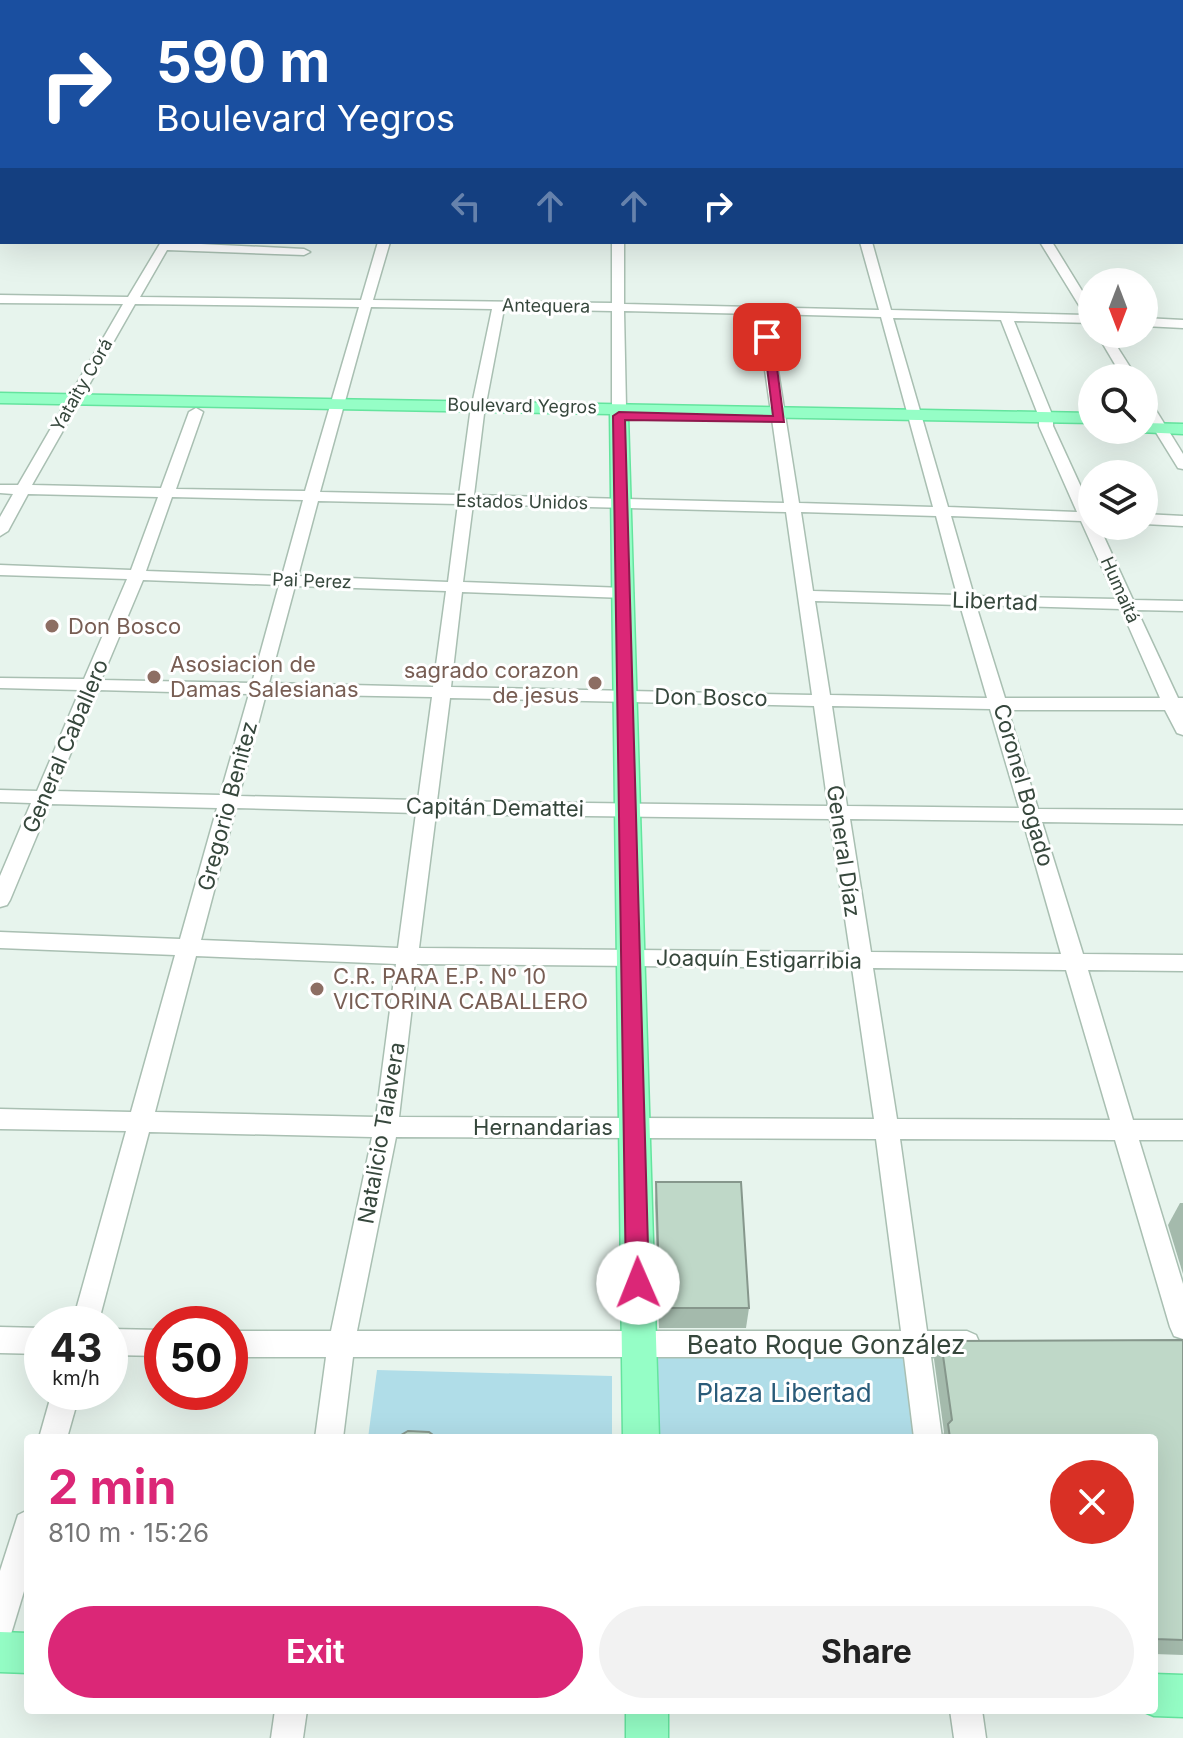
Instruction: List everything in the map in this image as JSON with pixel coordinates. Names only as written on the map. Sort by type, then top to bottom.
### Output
[{"type":"main road","name":"Boulevard Yegros","points":[[0,398],[196,412],[336,408]]},
{"type":"main road","name":"Boulevard Yegros","points":[[0,408],[70,404],[1046,421],[1078,419]]},
{"type":"main road","points":[[619,412],[641,1434]]},
{"type":"main road","points":[[1158,423],[1183,420]]},
{"type":"main road","name":"Boulevard Yegros","points":[[1046,421],[1078,425]]},
{"type":"main road","points":[[1158,425],[1183,429]]},
{"type":"main road","points":[[0,1652],[24,1653]]},
{"type":"main road","points":[[1158,1695],[1183,1696]]},
{"type":"main road","points":[[647,1714],[647,1738]]},
{"type":"street","points":[[166,244],[304,252]]},
{"type":"street","name":"Yataity Corá","points":[[0,531],[70,404],[166,244]]},
{"type":"street","name":"Gregorio Benitez","points":[[90,1306],[288,580],[383,244]]},
{"type":"street","points":[[618,244],[619,412]]},
{"type":"street","name":"Coronel Bogado","points":[[867,244],[967,601],[1125,1130],[1178,1338]]},
{"type":"street","points":[[1047,244],[1078,295]]},
{"type":"street","name":"Antequera","points":[[0,299],[618,307],[763,313],[1078,318]]},
{"type":"street","name":"Natalicio Talavera","points":[[330,1434],[341,1346],[386,1127],[478,410],[499,305]]},
{"type":"street","name":"General Díaz","points":[[763,313],[887,1129],[927,1434]]},
{"type":"street","name":"Humaitá","points":[[1006,317],[1046,421],[1078,491]]},
{"type":"street","points":[[1158,323],[1183,324]]},
{"type":"street","name":"General Caballero","points":[[0,900],[137,575],[196,412]]},
{"type":"street","points":[[1158,433],[1183,465]]},
{"type":"street","name":"Estados Unidos","points":[[0,489],[794,506],[1078,517]]},
{"type":"street","points":[[1158,520],[1183,521]]},
{"type":"street","name":"Humaitá","points":[[1099,540],[1126,605],[1177,704],[1183,729]]},
{"type":"street","name":"Pai Perez","points":[[0,570],[625,593]]},
{"type":"street","name":"Libertad","points":[[807,596],[1183,606]]},
{"type":"street","name":"Don Bosco","points":[[0,683],[1000,704],[1177,704]]},
{"type":"street","name":"Capitán Demattei","points":[[0,796],[427,807],[1183,817]]},
{"type":"street","name":"Joaquín Estigarribia","points":[[0,940],[408,956],[1183,963]]},
{"type":"street","name":"Hernandarias","points":[[0,1119],[386,1127],[1183,1130]]},
{"type":"street","points":[[0,1340],[24,1341]]},
{"type":"street","name":"Beato Roque González","points":[[248,1344],[994,1344]]},
{"type":"street","points":[[54,1434],[61,1410]]},
{"type":"street","points":[[0,1623],[24,1539]]},
{"type":"street","points":[[287,1738],[290,1714]]},
{"type":"street","points":[[967,1714],[970,1738]]},
{"type":"green space","name":"Plaza Libertad","points":[[911,1348],[922,1434],[649,1434],[646,1350]]},
{"type":"green space","points":[[377,1370],[612,1376],[612,1434],[369,1434]]},
{"type":"building","points":[[656,1182],[741,1182],[749,1308],[660,1308]]},
{"type":"building","points":[[1183,1340],[1183,1640],[1158,1639],[1158,1434],[949,1434],[948,1424],[952,1420],[941,1341]]},
{"type":"building","points":[[408,1431],[432,1434],[403,1434]]},
{"type":"place","name":"Don Bosco","points":[[52,626]]},
{"type":"place","name":"Asosiacion de Damas Salesianas","points":[[154,677]]},
{"type":"place","name":"sagrado corazon de jesus","points":[[595,683]]},
{"type":"place","name":"C.R. PARA E.P. Nº 10 VICTORINA CABALLERO","points":[[317,989]]},
{"type":"route","points":[[638,1283],[619,416],[780,420],[767,337]]}]
